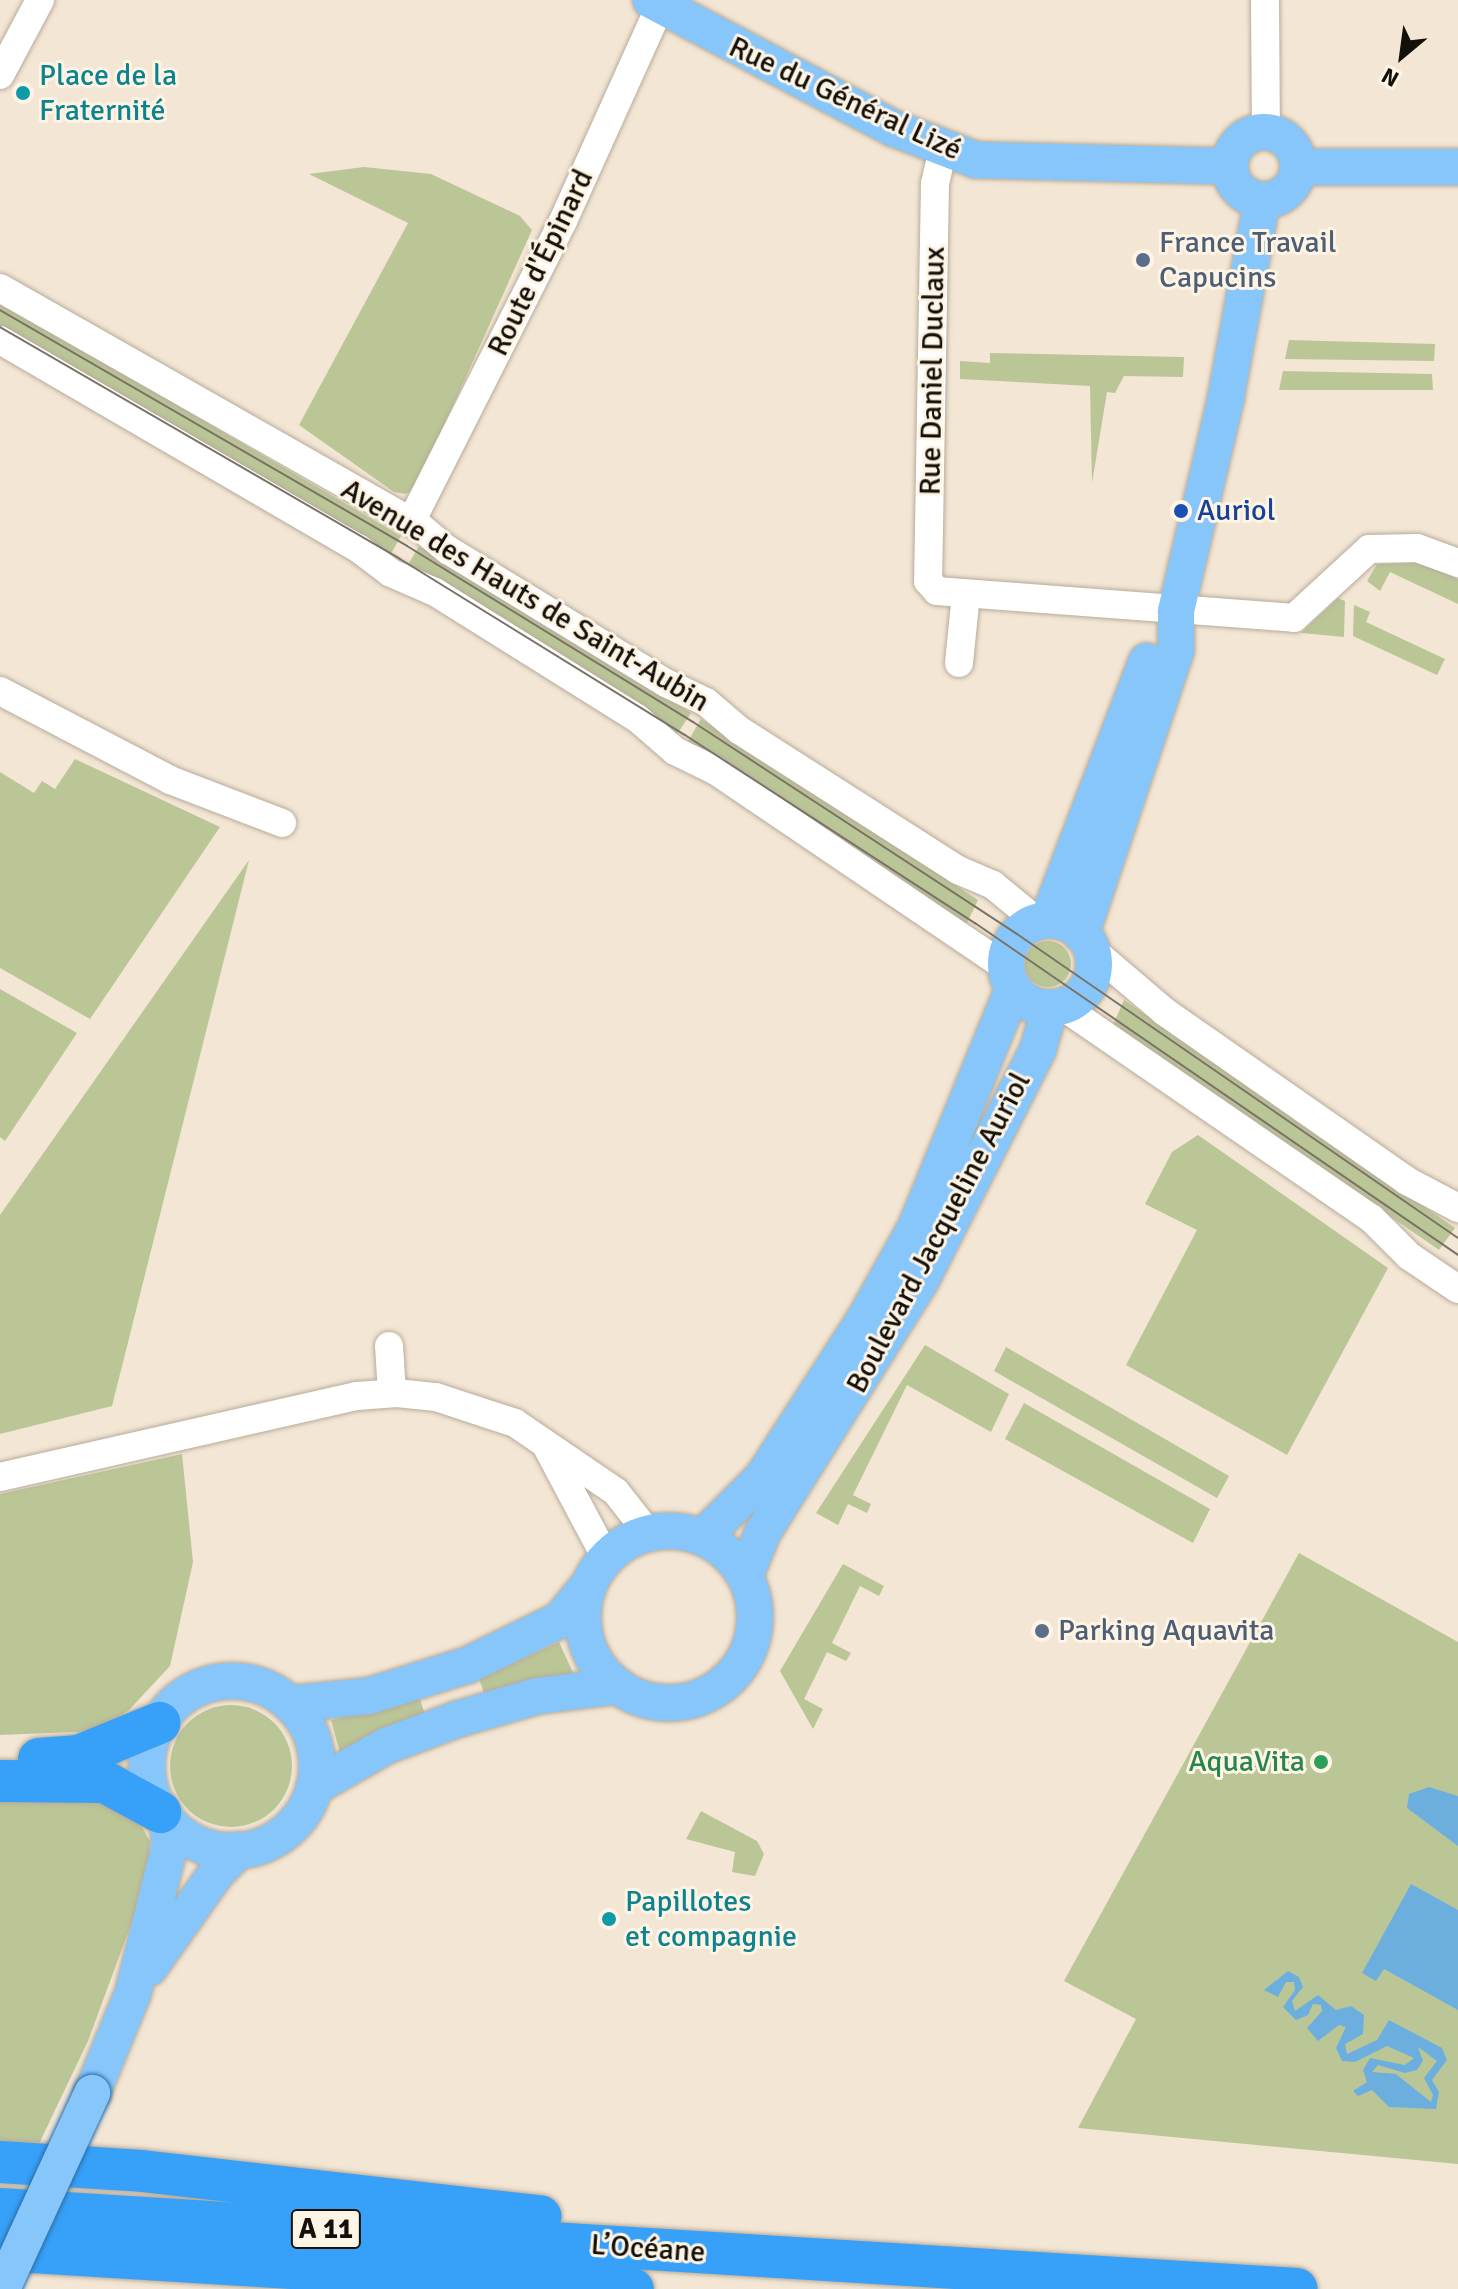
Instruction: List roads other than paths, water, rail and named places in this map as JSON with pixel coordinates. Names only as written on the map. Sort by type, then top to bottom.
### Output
[{"type":"highway","points":[[0,1760],[79,1756],[159,1723]]},
{"type":"highway","points":[[0,1781],[105,1782],[164,1817]]},
{"type":"highway","points":[[0,2162],[142,2171],[587,2221],[652,2249]]},
{"type":"highway","name":"L’Océane","points":[[0,2209],[1297,2289]]},
{"type":"highway","name":"L’Océane","points":[[0,2250],[633,2289]]},
{"type":"main road","name":"Rue du Général Lizé","points":[[658,2],[943,149],[976,160],[1229,166]]},
{"type":"main road","points":[[1266,131],[1293,146],[1298,167],[1283,195],[1262,200],[1243,193],[1229,166],[1244,137],[1266,131]]},
{"type":"main road","points":[[1298,167],[1458,167]]},
{"type":"main road","points":[[1176,611],[1152,647],[1043,921],[1013,939],[1010,978],[1030,1003],[1056,1007],[1089,983],[1086,941],[1176,650],[1176,611],[1229,386],[1262,200]]},
{"type":"main road","points":[[1043,921],[1086,941]]},
{"type":"main road","name":"Boulevard Jacqueline Auriol","points":[[703,1537],[763,1477],[866,1317],[916,1227],[1010,978]]},
{"type":"main road","name":"Boulevard Jacqueline Auriol","points":[[745,1576],[763,1532],[920,1282],[1038,1049],[1056,1007]]},
{"type":"main road","points":[[290,1704],[369,1696],[456,1670],[519,1645],[560,1620],[597,1572],[648,1533],[681,1531],[703,1537],[731,1557],[745,1576],[753,1597],[754,1630],[743,1662],[726,1682],[677,1703],[652,1701],[617,1686],[595,1662],[586,1641],[583,1608],[597,1572]]},
{"type":"main road","points":[[2,2289],[92,2093],[133,1993],[169,1849],[164,1817],[147,1774],[149,1747],[159,1723],[187,1693],[227,1681],[255,1684],[290,1704],[312,1736],[317,1762],[314,1787],[306,1809],[282,1835],[239,1850],[204,1846],[164,1817]]},
{"type":"main road","points":[[314,1787],[386,1746],[458,1719],[537,1696],[617,1686]]},
{"type":"main road","points":[[133,1993],[217,1872],[239,1850]]},
{"type":"street","points":[[0,75],[40,0]]},
{"type":"street","points":[[1265,0],[1266,131]]},
{"type":"street","name":"Route d'Épinard","points":[[411,522],[563,221],[658,2]]},
{"type":"street","name":"Rue Daniel Duclaux","points":[[943,149],[935,184],[928,581],[937,591],[966,594]]},
{"type":"street","name":"Avenue des Hauts de Saint-Aubin","points":[[0,288],[411,522],[666,683],[706,702],[779,756],[958,870],[993,885],[1043,921]]},
{"type":"street","name":"Avenue des Hauts de Saint-Aubin","points":[[0,340],[358,548],[391,573],[435,592],[637,718],[675,751],[716,771],[1010,978]]},
{"type":"street","points":[[959,663],[966,594],[1294,618],[1369,549],[1417,548],[1458,563]]},
{"type":"street","points":[[0,691],[170,780],[251,815],[282,823]]},
{"type":"street","points":[[1086,941],[1165,1012],[1407,1181],[1458,1208]]},
{"type":"street","points":[[1056,1007],[1371,1218],[1409,1256],[1458,1289]]},
{"type":"street","points":[[389,1346],[392,1393]]},
{"type":"street","points":[[0,1477],[357,1396],[392,1393],[436,1397],[481,1411],[544,1440],[616,1492],[648,1533]]},
{"type":"street","points":[[544,1440],[597,1572]]},
{"type":"water","points":[[1429,1787],[1458,1796],[1458,1846],[1407,1808],[1409,1794]]},
{"type":"water","points":[[1411,1884],[1458,1910],[1458,2010],[1384,1969],[1376,1981],[1362,1973]]},
{"type":"water","points":[[1288,1971],[1299,1977],[1303,1987],[1292,2001],[1295,2011],[1318,1995],[1336,2010],[1351,2006],[1364,2015],[1363,2034],[1345,2044],[1347,2054],[1377,2040],[1389,2020],[1442,2048],[1447,2060],[1432,2080],[1439,2092],[1436,2109],[1389,2107],[1372,2090],[1358,2096],[1353,2091],[1367,2082],[1363,2070],[1370,2058],[1405,2065],[1414,2058],[1387,2046],[1355,2062],[1342,2061],[1336,2048],[1346,2027],[1339,2025],[1318,2041],[1307,2028],[1322,2011],[1321,2005],[1313,2004],[1308,2015],[1296,2020],[1283,2007],[1295,1990],[1294,1982],[1286,1982],[1278,1997],[1264,1990]],"holes":[[[1418,2047],[1437,2061],[1424,2078],[1433,2095],[1431,2102],[1396,2074],[1372,2072],[1378,2065],[1405,2073],[1417,2070],[1423,2061]]]},
{"type":"tram line","points":[[0,310],[407,546],[693,722],[1017,934],[1458,1238]]},
{"type":"tram line","points":[[0,327],[400,559],[685,735],[975,923],[1458,1255]]},
{"type":"place","name":"Place de la Fraternité","points":[[23,93]]},
{"type":"place","name":"France Travail Capucins","points":[[1143,260]]},
{"type":"place","name":"Auriol","points":[[1181,511]]},
{"type":"place","name":"Parking Aquavita","points":[[1042,1631]]},
{"type":"place","name":"AquaVita","points":[[1321,1762]]},
{"type":"place","name":"Papillotes et compagnie","points":[[609,1919]]}]
